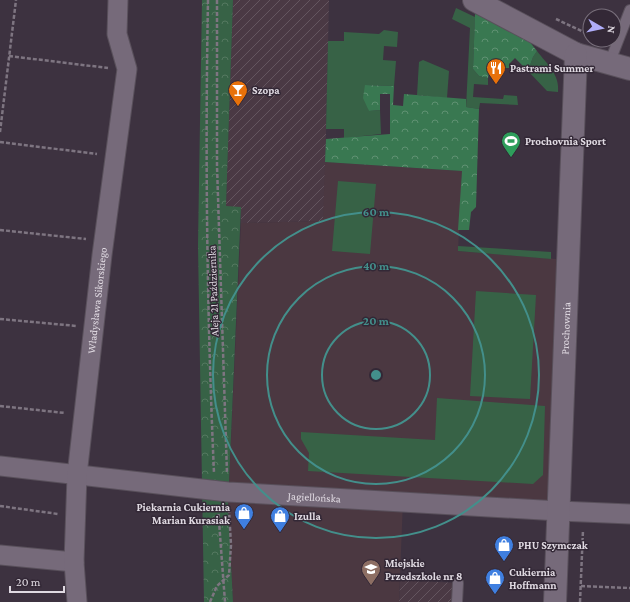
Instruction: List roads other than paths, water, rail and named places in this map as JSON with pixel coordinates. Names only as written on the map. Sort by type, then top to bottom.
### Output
[{"type":"street","name":"Władysława Sikorskiego","points":[[77,602],[74,562],[76,475],[102,255],[127,69],[117,34],[118,0]]},
{"type":"street","points":[[474,0],[576,54],[630,69]]},
{"type":"street","name":"Prochownia","points":[[555,602],[576,54]]},
{"type":"street","name":"Jagiellońska","points":[[0,466],[222,491],[630,514]]},
{"type":"street","points":[[0,555],[74,562]]},
{"type":"lane","points":[[609,64],[630,10]]},
{"type":"lane","points":[[457,602],[458,584]]},
{"type":"place","name":"Pastrami Summer","points":[[496,85]]},
{"type":"place","name":"Szopa","points":[[238,107]]},
{"type":"place","name":"Prochovnia Sport","points":[[511,158]]},
{"type":"place","name":"Piekarnia Cukiernia Marian Kurasiak","points":[[244,530]]},
{"type":"place","name":"Izulla","points":[[280,533]]},
{"type":"place","name":"PHU Szymczak","points":[[504,562]]},
{"type":"place","name":"Miejskie Przedszkole nr 8","points":[[371,586]]},
{"type":"place","name":"Cukiernia Hoffmann","points":[[495,595]]}]
